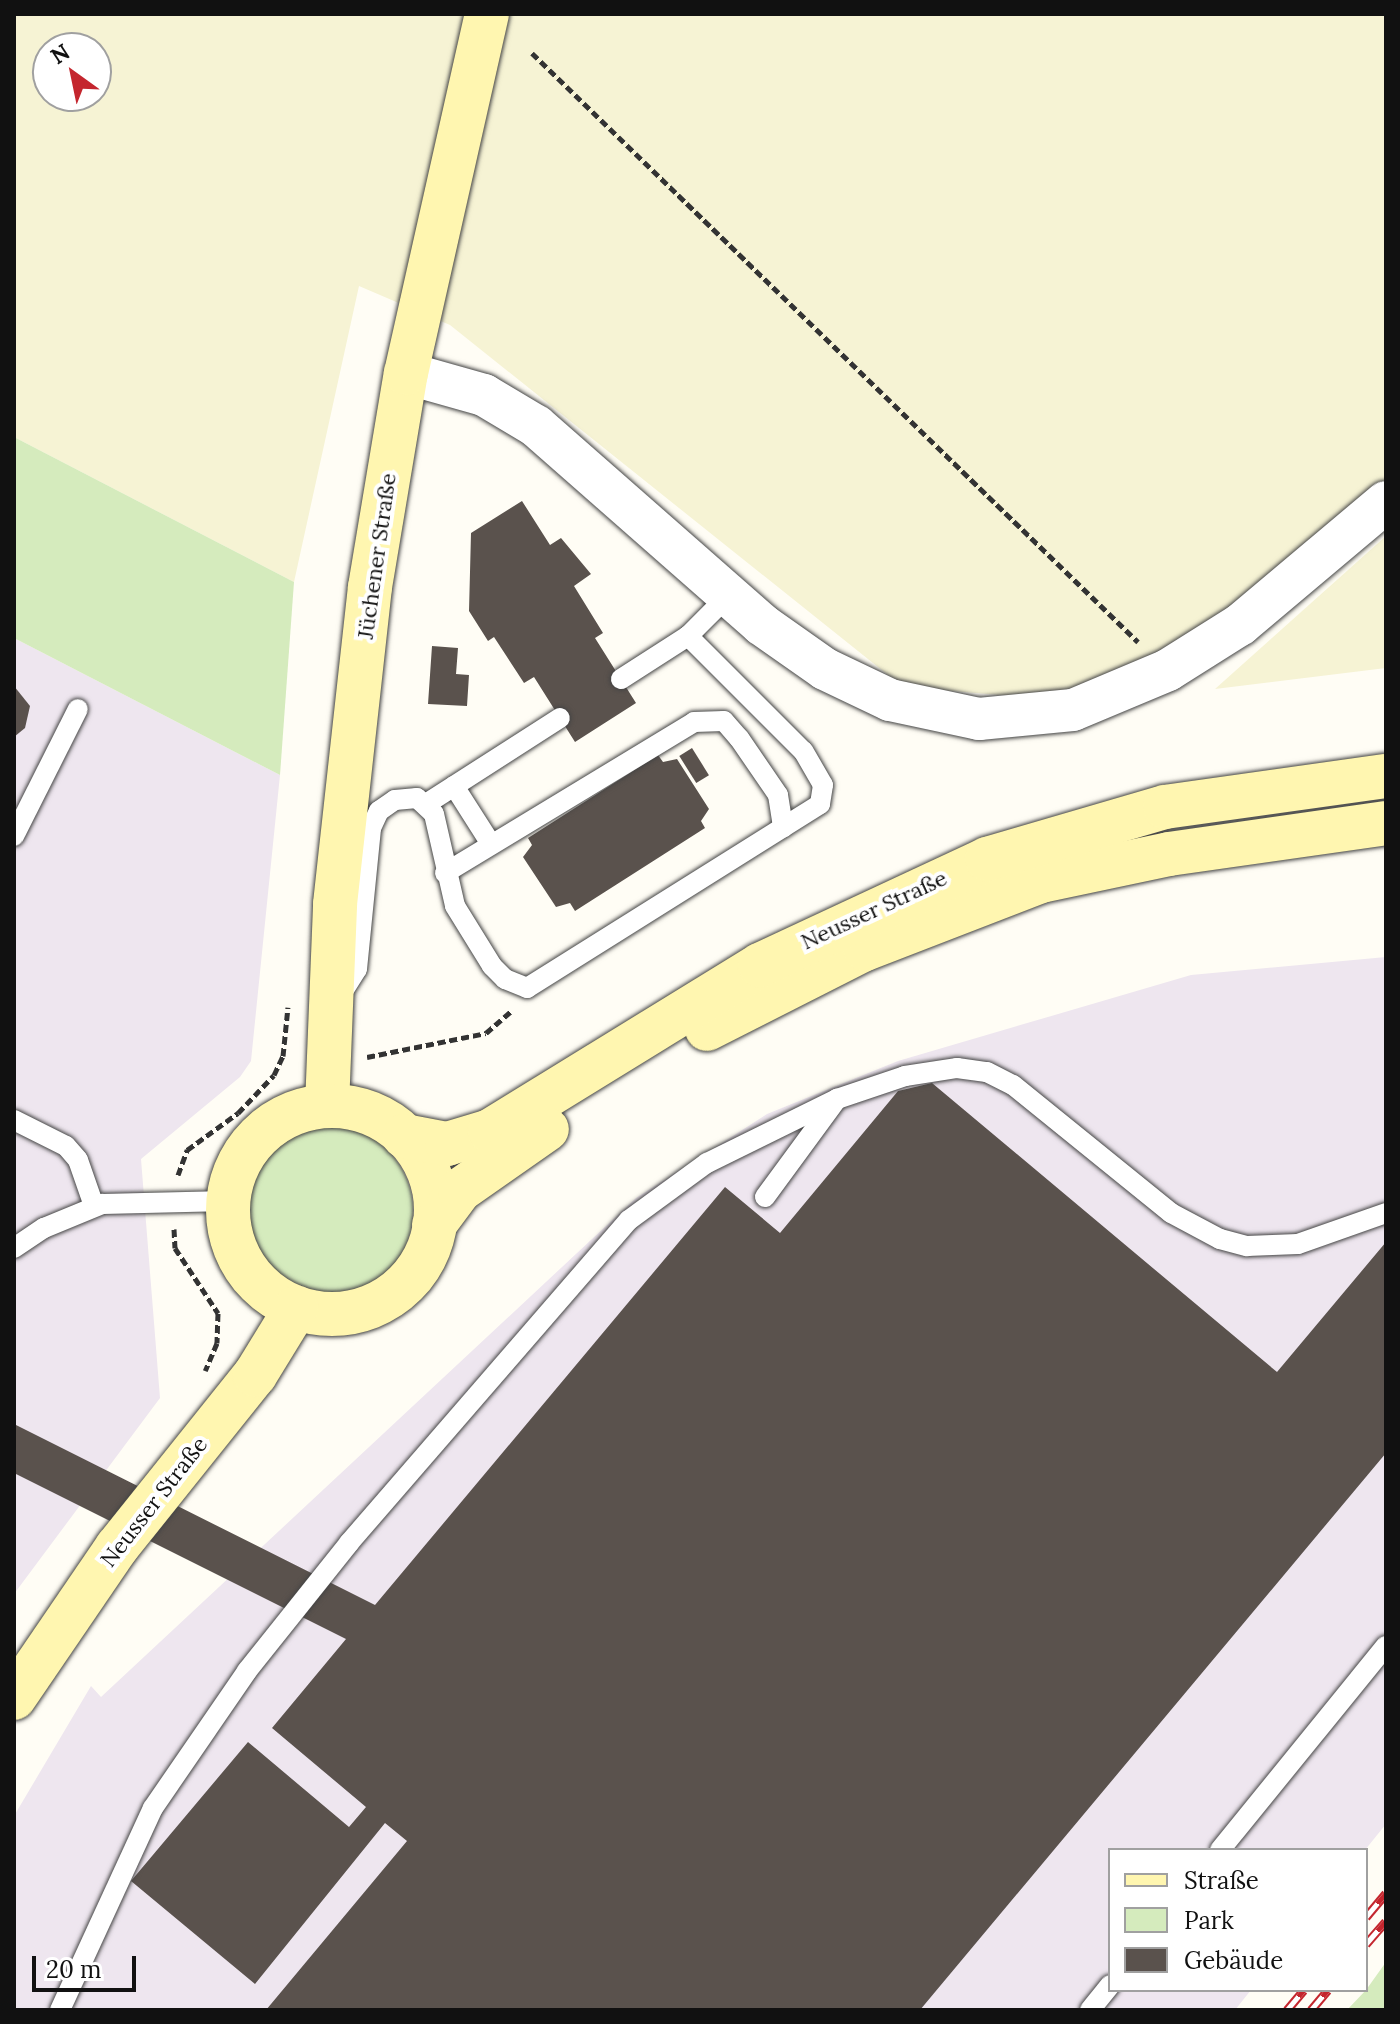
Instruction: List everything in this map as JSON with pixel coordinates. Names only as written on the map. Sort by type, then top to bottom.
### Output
[{"type":"main road","name":"Jüchener Straße","points":[[327,1106],[328,1060],[309,1007],[348,774],[370,587],[406,373],[487,14]]},
{"type":"main road","name":"Neusser Straße","points":[[404,1136],[435,1144],[483,1135],[760,965],[987,859],[1165,807],[1386,776]]},
{"type":"main road","name":"Neusser Straße","points":[[434,1225],[474,1179],[624,1080],[761,1000],[916,927],[994,896],[1084,870],[1386,823]]},
{"type":"main road","points":[[327,1106],[368,1113],[404,1136],[428,1174],[434,1225],[417,1269],[386,1298],[347,1313],[296,1308],[275,1298],[248,1272],[230,1230],[228,1201],[235,1171],[260,1135],[284,1118],[327,1106]]},
{"type":"main road","name":"Neusser Straße","points":[[14,1698],[117,1547],[255,1375],[296,1308]]},
{"type":"street","points":[[406,373],[469,389],[518,413],[593,471],[728,596],[786,644],[852,684],[890,700],[955,715],[1026,718],[1073,710],[1168,670],[1241,624],[1386,502]]},
{"type":"lane","points":[[621,679],[688,636],[728,596]]},
{"type":"lane","points":[[309,1007],[357,969],[374,820],[385,806],[401,798],[426,804],[437,820],[452,900],[492,966],[518,987],[543,983],[823,802],[818,773],[793,740],[688,636]]},
{"type":"lane","points":[[14,836],[78,709]]},
{"type":"lane","points":[[426,804],[560,718]]},
{"type":"lane","points":[[445,873],[694,722],[724,721],[778,795],[783,828]]},
{"type":"lane","points":[[454,786],[491,844]]},
{"type":"lane","points":[[60,2010],[129,1852],[160,1797],[247,1671],[369,1519],[629,1220],[707,1163],[837,1099],[939,1069],[987,1072],[1027,1095],[1171,1213],[1220,1239],[1247,1246],[1298,1244],[1386,1213]]},
{"type":"lane","points":[[765,1197],[837,1099]]},
{"type":"lane","points":[[14,1120],[66,1146],[78,1160],[94,1206]]},
{"type":"lane","points":[[14,1248],[94,1206],[176,1200],[228,1201]]},
{"type":"lane","points":[[1222,1848],[1386,1646]]},
{"type":"lane","points":[[1090,2010],[1108,1988]]},
{"type":"path","points":[[532,53],[1168,670]]},
{"type":"path","points":[[283,1056],[361,1059],[408,1045],[486,1033],[508,1018],[518,987]]},
{"type":"path","points":[[198,1382],[214,1353],[219,1322],[209,1292],[174,1245],[182,1156],[261,1092],[309,1007]]},
{"type":"shaded area","points":[[14,14],[1386,14],[1386,481],[1298,560],[1183,646],[1049,699],[903,687],[450,325],[359,286],[294,582],[14,437]]},
{"type":"shaded area","points":[[1386,536],[1386,668],[1215,689]]},
{"type":"shaded area","points":[[14,638],[280,775],[251,1061],[240,1077],[141,1159],[160,1398],[14,1594]]},
{"type":"shaded area","points":[[1386,957],[1386,1824],[1367,1848],[1108,1848],[1108,1992],[1249,1992],[1235,2010],[14,2010],[14,1816],[91,1686],[101,1697],[636,1198],[767,1114],[898,1061],[1191,975]]},
{"type":"green space","points":[[14,437],[294,582],[280,775],[14,638]]},
{"type":"green space","points":[[328,1126],[361,1132],[388,1151],[407,1178],[413,1211],[407,1244],[388,1271],[361,1290],[328,1296],[295,1290],[268,1271],[249,1244],[243,1211],[249,1178],[268,1151],[295,1132]]},
{"type":"green space","points":[[1386,1962],[1386,2010],[1347,2010],[1364,1992],[1368,1992],[1368,1987]]},
{"type":"building","points":[[522,501],[550,545],[561,538],[591,574],[574,586],[603,633],[595,638],[636,703],[575,742],[534,677],[524,683],[494,637],[488,641],[469,611],[471,533]]},
{"type":"building","points":[[432,646],[458,648],[456,674],[469,675],[467,706],[428,704]]},
{"type":"building","points":[[14,686],[30,706],[25,728],[14,737]]},
{"type":"building","points":[[692,748],[709,775],[696,783],[679,756]]},
{"type":"building","points":[[658,755],[663,762],[677,759],[709,809],[701,821],[705,828],[575,911],[570,903],[556,907],[523,857],[532,845],[528,838]]},
{"type":"building","points":[[932,1083],[1277,1372],[1386,1242],[1386,1453],[920,2010],[266,2010],[407,1841],[385,1823],[255,1984],[131,1881],[248,1742],[349,1827],[366,1807],[272,1728],[346,1639],[14,1473],[14,1424],[375,1605],[725,1187],[780,1233],[898,1091]]},
{"type":"railway","points":[[1368,1915],[1386,1893]]},
{"type":"railway","points":[[1368,1942],[1386,1921]]},
{"type":"railway","points":[[1287,2010],[1302,1992]]},
{"type":"railway","points":[[1311,2010],[1326,1992]]}]
